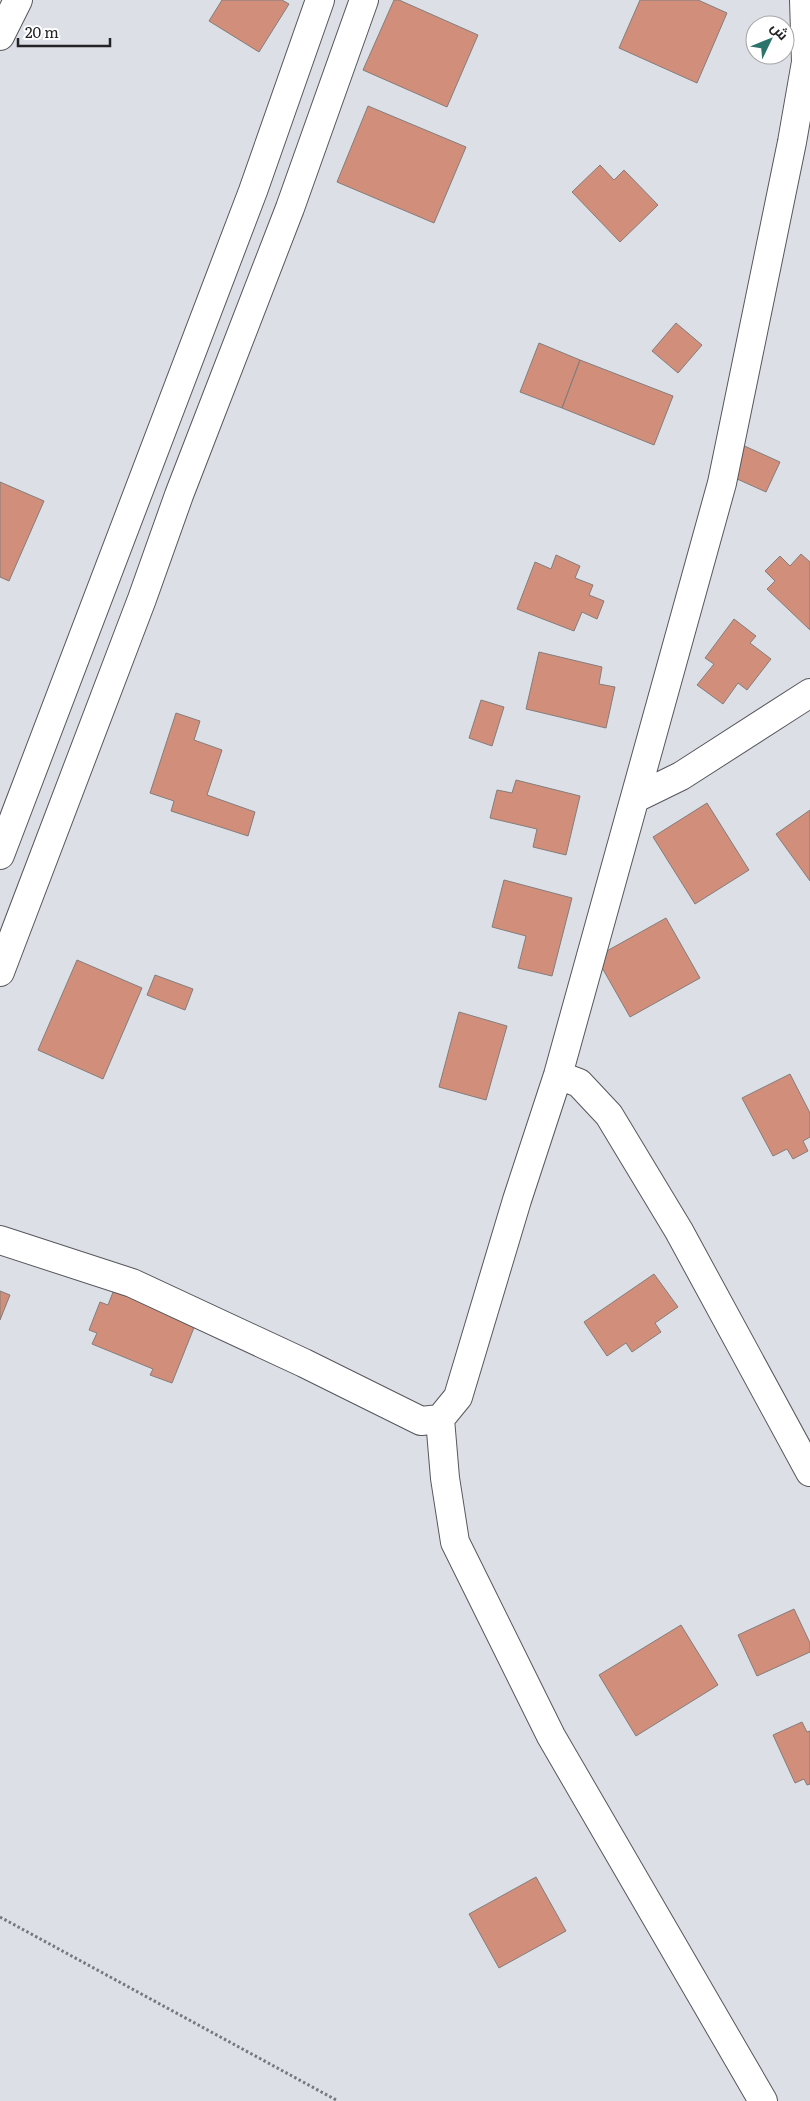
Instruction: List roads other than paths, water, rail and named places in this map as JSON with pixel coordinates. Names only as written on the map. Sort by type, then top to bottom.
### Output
[{"type":"street","points":[[0,36],[18,0]]},
{"type":"street","points":[[0,855],[253,191],[320,0]]},
{"type":"street","points":[[0,972],[142,599],[179,495],[290,208],[364,0]]},
{"type":"street","points":[[764,2101],[551,1736],[454,1542],[445,1478],[440,1419],[458,1397],[516,1200],[558,1075],[722,483],[792,142],[806,62],[804,0]]},
{"type":"street","points":[[253,191],[290,208]]},
{"type":"street","points":[[142,481],[179,495]]},
{"type":"street","points":[[636,798],[681,776],[810,693]]},
{"type":"street","points":[[558,1075],[579,1083],[609,1115],[679,1231],[810,1472]]},
{"type":"street","points":[[0,1240],[132,1283],[304,1363],[421,1421],[440,1419]]}]
